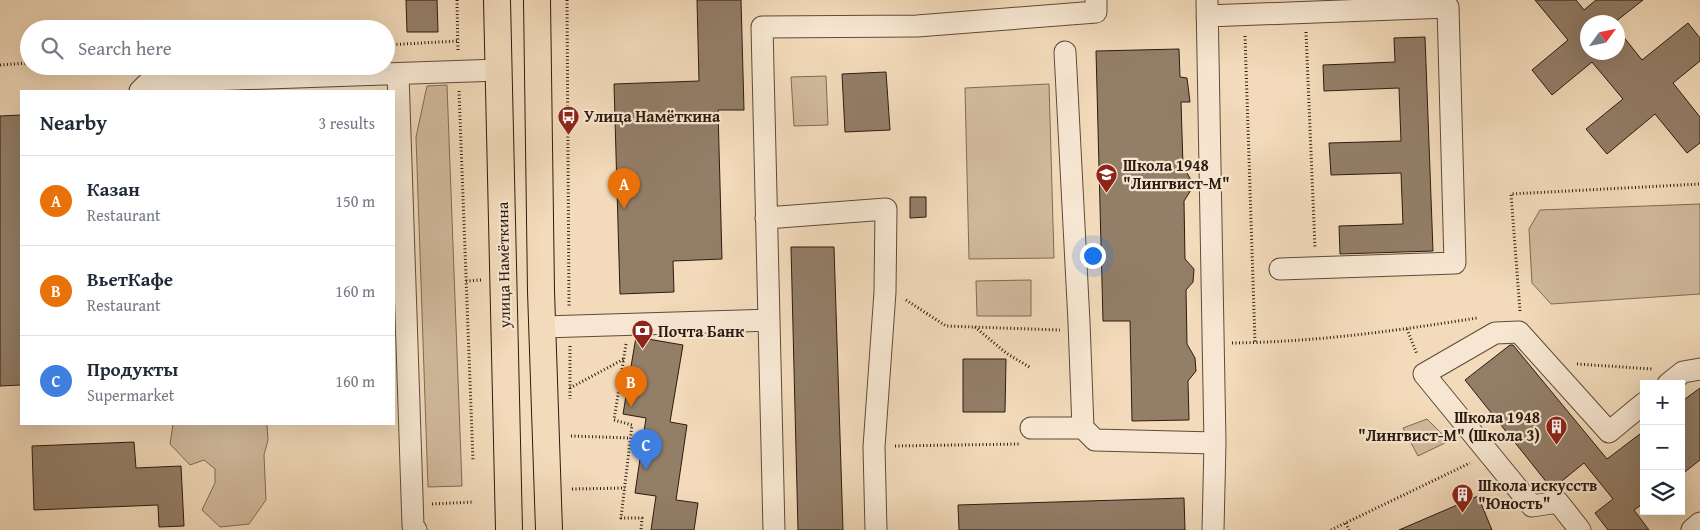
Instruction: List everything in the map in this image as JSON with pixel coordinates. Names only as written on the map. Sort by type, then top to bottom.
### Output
[{"type":"main road","name":"улица Намёткина","points":[[496,0],[509,530]]},
{"type":"main road","points":[[537,0],[549,530]]},
{"type":"lane","points":[[537,0],[543,0]]},
{"type":"lane","points":[[774,530],[762,27],[917,26],[1096,12],[1096,0]]},
{"type":"lane","points":[[1214,530],[1215,443],[1207,8],[1245,14],[1448,8],[1454,263],[1280,269]]},
{"type":"lane","points":[[1065,52],[1083,428],[1095,440],[1215,443]]},
{"type":"lane","points":[[395,74],[499,70]]},
{"type":"lane","points":[[398,74],[412,504],[413,526],[416,530]]},
{"type":"lane","points":[[141,90],[149,82],[367,75]]},
{"type":"lane","points":[[766,218],[886,209],[885,292],[874,447],[876,530]]},
{"type":"lane","points":[[543,327],[769,320]]},
{"type":"lane","points":[[1580,530],[1558,502],[1532,506],[1424,374],[1495,333],[1519,332],[1609,432],[1640,406]]},
{"type":"lane","points":[[1026,436],[1083,428]]},
{"type":"lane","points":[[1692,530],[1700,523]]},
{"type":"path","points":[[457,0],[472,461]]},
{"type":"path","points":[[567,0],[566,276],[570,326],[570,407]]},
{"type":"path","points":[[1305,12],[1316,268]]},
{"type":"path","points":[[1245,14],[1255,342]]},
{"type":"path","points":[[395,44],[458,41]]},
{"type":"path","points":[[0,65],[20,64]]},
{"type":"path","points":[[885,292],[898,295],[946,326],[1051,330]]},
{"type":"path","points":[[630,324],[614,420],[632,424],[621,518],[642,518],[641,530]]},
{"type":"path","points":[[974,327],[1006,353],[1031,368]]},
{"type":"path","points":[[1407,329],[1424,374]]},
{"type":"path","points":[[570,388],[624,360]]},
{"type":"path","points":[[1545,361],[1684,375]]},
{"type":"path","points":[[570,426],[571,443]]},
{"type":"path","points":[[571,436],[630,438]]},
{"type":"path","points":[[874,447],[1026,436]]},
{"type":"path","points":[[1331,530],[1489,454]]},
{"type":"path","points":[[572,489],[625,488]]},
{"type":"path","points":[[412,504],[474,502]]},
{"type":"path","points":[[1346,522],[1349,530]]},
{"type":"shaded area","points":[[826,76],[828,125],[794,126],[791,77]]},
{"type":"shaded area","points":[[1049,84],[1054,258],[969,259],[965,88]]},
{"type":"shaded area","points":[[447,85],[462,486],[428,487],[416,137],[427,86]]},
{"type":"shaded area","points":[[1700,204],[1700,294],[1551,304],[1532,283],[1529,229],[1540,210]]},
{"type":"shaded area","points":[[1031,280],[1031,316],[977,316],[976,281]]},
{"type":"shaded area","points":[[1427,419],[1449,441],[1418,456],[1403,428]]},
{"type":"shaded area","points":[[173,425],[267,425],[268,440],[264,455],[266,500],[249,524],[220,527],[202,510],[215,483],[215,469],[204,460],[190,465],[170,444]]},
{"type":"building","points":[[406,0],[437,0],[438,32],[407,32]]},
{"type":"building","points":[[697,0],[741,0],[744,110],[718,110],[722,259],[673,261],[674,292],[620,294],[614,84],[699,81]]},
{"type":"building","points":[[1535,0],[1576,0],[1584,10],[1596,0],[1643,0],[1624,15],[1580,15],[1580,60],[1625,60],[1625,39],[1642,60],[1688,23],[1700,38],[1700,61],[1673,83],[1700,117],[1700,143],[1687,153],[1655,114],[1607,154],[1586,129],[1623,99],[1592,62],[1552,95],[1532,70],[1568,40]]},
{"type":"building","points":[[1425,37],[1433,251],[1340,254],[1339,226],[1403,224],[1401,173],[1331,175],[1329,143],[1401,141],[1399,88],[1324,91],[1323,65],[1395,62],[1394,38]]},
{"type":"building","points":[[1179,49],[1180,77],[1187,78],[1190,102],[1181,102],[1183,166],[1191,180],[1191,190],[1184,201],[1185,259],[1194,269],[1193,282],[1186,290],[1187,344],[1195,358],[1196,371],[1188,381],[1189,420],[1132,421],[1130,321],[1103,321],[1096,51]]},
{"type":"building","points":[[886,72],[890,130],[845,132],[842,74]]},
{"type":"building","points":[[20,115],[20,385],[0,386],[0,116]]},
{"type":"building","points":[[910,197],[926,197],[926,217],[910,218]]},
{"type":"building","points":[[791,247],[834,247],[843,530],[798,530]]},
{"type":"building","points":[[636,337],[683,345],[670,422],[687,425],[676,500],[698,503],[694,530],[651,530],[656,496],[635,493],[646,418],[623,414]]},
{"type":"building","name":"Школа 1948 \"Лингвист-М\" (Школа 3)","points":[[1510,345],[1513,345],[1607,459],[1640,434],[1640,506],[1634,510],[1649,530],[1608,530],[1595,513],[1613,499],[1584,463],[1552,489],[1465,380]]},
{"type":"building","points":[[963,359],[1006,359],[1005,412],[963,412]]},
{"type":"building","points":[[1700,388],[1700,460],[1685,472],[1685,425],[1685,399]]},
{"type":"building","points":[[134,442],[136,468],[181,466],[184,526],[159,527],[158,505],[34,510],[32,446]]},
{"type":"building","name":"Школа искусств \"Юность\"","points":[[1478,496],[1492,530],[1399,530]]},
{"type":"building","points":[[1184,498],[1185,530],[959,530],[958,505]]},
{"type":"place","name":"Улица Намёткина","points":[[568,135]]},
{"type":"place","name":"Школа 1948 \"Лингвист-М\"","points":[[1107,193]]},
{"type":"place","name":"Казан","points":[[624,209]]},
{"type":"place","name":"Почта Банк","points":[[642,350]]},
{"type":"place","name":"ВьетКафе","points":[[631,407]]},
{"type":"place","name":"Школа 1948 \"Лингвист-М\" (Школа 3)","points":[[1556,445]]},
{"type":"place","name":"Продукты","points":[[646,470]]},
{"type":"place","name":"Школа искусств \"Юность\"","points":[[1462,513]]}]
